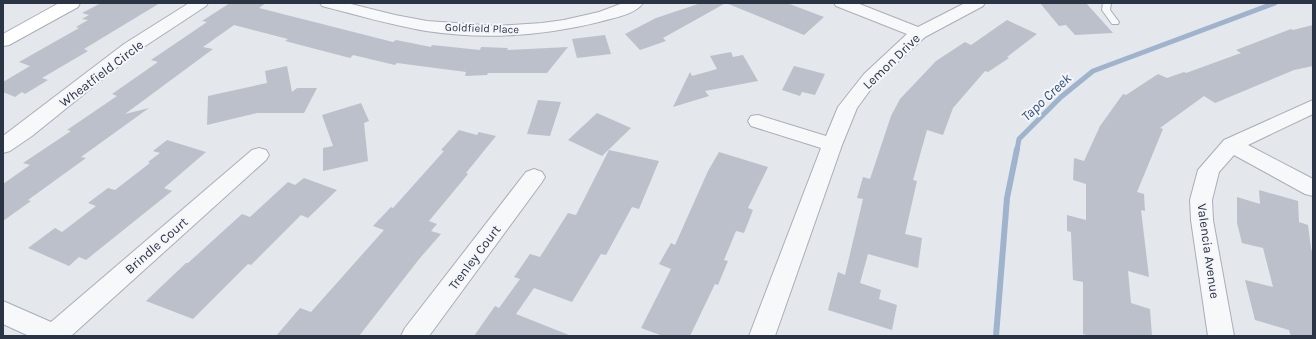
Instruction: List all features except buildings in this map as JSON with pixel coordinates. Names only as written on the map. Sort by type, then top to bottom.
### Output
[{"type":"main road","points":[[3,25],[44,3]]},
{"type":"main road","points":[[3,42],[72,3]]},
{"type":"street","name":"Wheatfield Circle","points":[[3,146],[25,131],[130,48],[200,3]]},
{"type":"street","name":"Goldfield Place","points":[[328,3],[405,23],[458,29],[493,30],[545,28],[574,23],[603,16],[635,3]]},
{"type":"street","points":[[842,3],[918,33]]},
{"type":"street","name":"Lemon Drive","points":[[762,336],[832,145],[848,107],[870,78],[918,33],[977,3]]},
{"type":"street","name":"Valencia Avenue","points":[[1221,336],[1202,220],[1201,200],[1209,170],[1231,145],[1313,106]]},
{"type":"street","points":[[758,121],[832,145]]},
{"type":"street","points":[[1231,145],[1313,188]]},
{"type":"street","name":"Brindle Court","points":[[54,336],[259,155]]},
{"type":"street","name":"Trenley Court","points":[[414,336],[534,177]]},
{"type":"street","points":[[3,312],[54,336]]},
{"type":"lane","points":[[1107,3],[1106,10],[1115,22]]},
{"type":"waterway","name":"Tapo Creek","points":[[1017,150],[1019,139],[1061,97],[1093,71],[1275,3]]},
{"type":"waterway","name":"Tapo Creek","points":[[996,336],[1007,198],[1017,149]]}]
